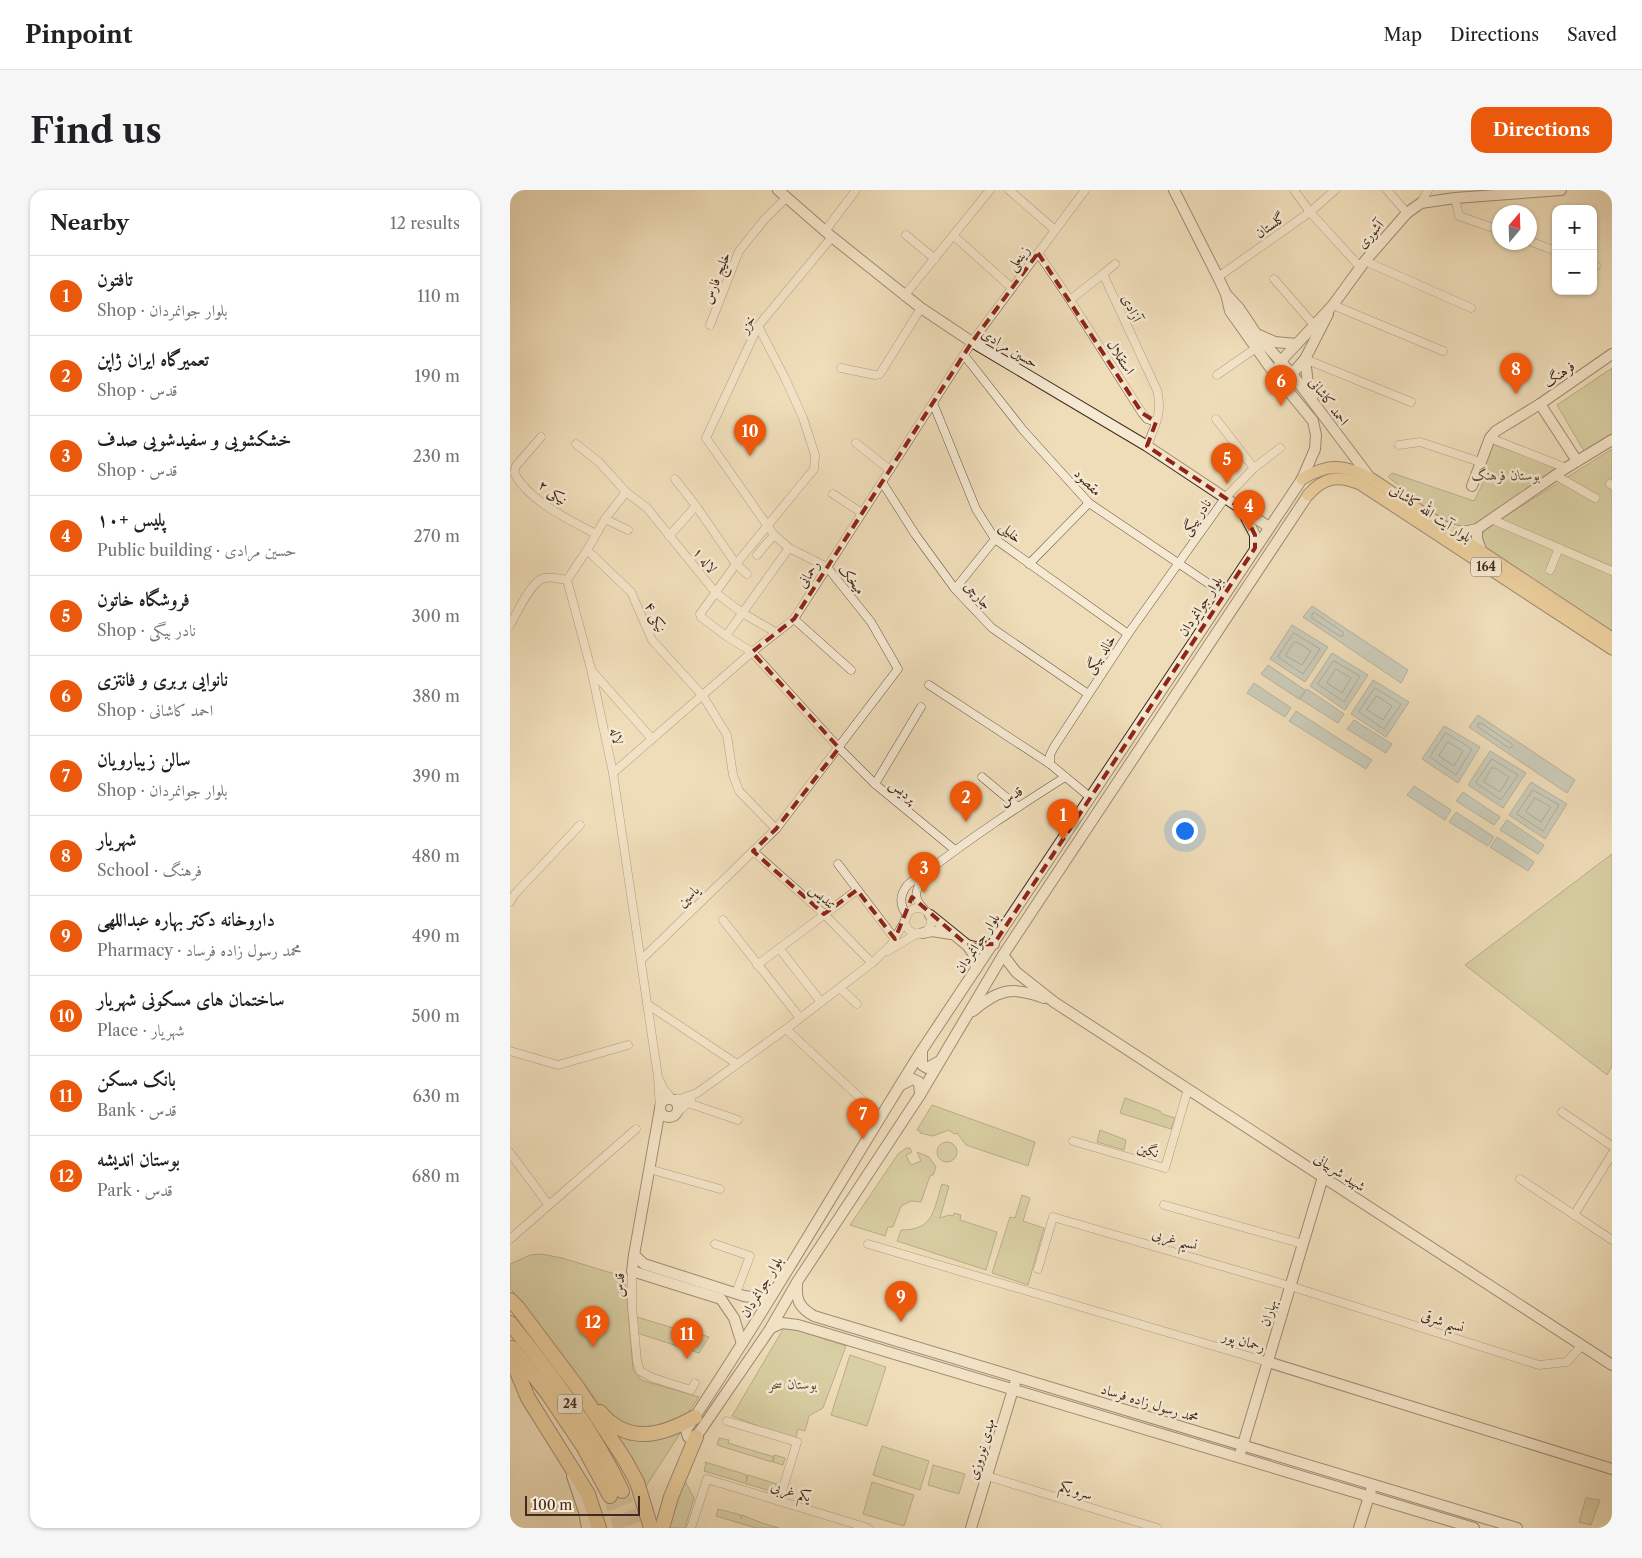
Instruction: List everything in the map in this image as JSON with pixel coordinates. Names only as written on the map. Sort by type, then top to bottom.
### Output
[{"type":"highway","points":[[510,1300],[578,1388],[625,1460],[637,1482],[651,1528]]},
{"type":"highway","name":"24","points":[[510,1323],[579,1416],[607,1459],[616,1493],[548,1394],[510,1346]]},
{"type":"highway","points":[[510,1355],[528,1398],[588,1494],[599,1528]]},
{"type":"highway","points":[[578,1388],[587,1393],[605,1418],[616,1427],[637,1435],[664,1432],[695,1417]]},
{"type":"highway","points":[[662,1528],[691,1433]]},
{"type":"main road","name":"بلوار آیت الله کاشانی","points":[[1302,479],[1327,467],[1342,467],[1355,470],[1372,479],[1440,526],[1612,638]]},
{"type":"main road","name":"بلوار آیت الله کاشانی","points":[[1308,495],[1316,486],[1326,480],[1338,478],[1360,484],[1612,649]]},
{"type":"street","name":"حسین مرادی","points":[[778,190],[904,296],[921,308],[972,342],[1147,446],[1269,527]]},
{"type":"street","name":"خزر","points":[[706,438],[758,326],[829,234],[856,190]]},
{"type":"street","points":[[904,296],[990,190]]},
{"type":"street","points":[[1009,190],[1055,230]]},
{"type":"street","name":"زینعلی","points":[[972,342],[1085,190]]},
{"type":"street","name":"احمد کاشانی","points":[[1174,190],[1226,294],[1230,311],[1276,376],[1313,421],[1316,435],[1315,449],[1302,479]]},
{"type":"street","points":[[1294,190],[1310,212],[1362,264],[1471,308]]},
{"type":"street","name":"گلستان","points":[[1218,277],[1310,212],[1335,190]]},
{"type":"street","points":[[1387,190],[1407,213]]},
{"type":"street","points":[[1421,203],[1428,190]]},
{"type":"street","name":"آشوری","points":[[1333,305],[1362,264],[1407,213],[1421,203],[1455,198],[1561,190]]},
{"type":"street","name":"خلیج فارس","points":[[710,325],[739,251],[764,220],[787,198]]},
{"type":"street","points":[[1455,198],[1459,216],[1492,227]]},
{"type":"street","points":[[906,234],[935,259]]},
{"type":"street","points":[[954,236],[1012,288]]},
{"type":"street","points":[[1537,244],[1553,250]]},
{"type":"street","points":[[1038,253],[1070,300],[1116,264]]},
{"type":"street","name":"آزادی","points":[[1103,274],[1157,390],[1160,404],[1156,422],[1147,446]]},
{"type":"street","points":[[1274,279],[1314,325]]},
{"type":"street","name":"احمد کاشانی","points":[[1226,294],[1239,308],[1257,335],[1292,374],[1372,479]]},
{"type":"street","name":"استقلال","points":[[1070,300],[1142,413],[1147,419],[1156,422]]},
{"type":"street","points":[[1333,305],[1305,359],[1292,374],[1276,376],[1280,362],[1333,305]]},
{"type":"street","points":[[1333,305],[1443,351]]},
{"type":"street","points":[[841,368],[875,375],[880,374],[921,308]]},
{"type":"street","points":[[716,593],[736,564],[814,469],[815,455],[803,418],[758,326]]},
{"type":"street","points":[[1257,335],[1276,342],[1297,344]]},
{"type":"street","name":"رحمانی","points":[[612,773],[775,632],[794,619],[972,342]]},
{"type":"street","points":[[1217,376],[1256,348]]},
{"type":"street","name":"فرهنگ","points":[[1472,486],[1490,438],[1496,431],[1540,404],[1612,354]]},
{"type":"street","name":"مقصود","points":[[964,355],[1023,430],[1089,503],[1224,594]]},
{"type":"street","points":[[1305,359],[1411,402]]},
{"type":"street","points":[[1305,359],[1308,384],[1318,408]]},
{"type":"street","name":"خلیلی","points":[[933,403],[976,509],[995,539],[1128,634]]},
{"type":"street","points":[[1540,404],[1577,461]]},
{"type":"street","points":[[1216,419],[1254,468]]},
{"type":"street","name":"نیکی ۲","points":[[541,437],[516,466],[514,473],[520,483],[543,503],[596,534]]},
{"type":"street","name":"میخک","points":[[706,438],[774,535],[788,548],[827,567],[871,622],[898,669]]},
{"type":"street","points":[[1490,438],[1566,468]]},
{"type":"street","points":[[1440,526],[1463,532],[1476,529],[1566,468],[1612,440]]},
{"type":"street","points":[[1399,445],[1420,442],[1480,462]]},
{"type":"street","points":[[856,443],[890,470]]},
{"type":"street","name":"لاله ۱","points":[[576,444],[599,462],[626,492],[647,508],[716,593],[741,612],[775,632]]},
{"type":"street","name":"نادر بیگی","points":[[1179,562],[1225,498],[1254,468],[1280,448]]},
{"type":"street","points":[[1556,475],[1595,498]]},
{"type":"street","points":[[674,479],[696,506],[736,564],[748,574]]},
{"type":"street","name":"بلوار جوانمردان","points":[[691,1433],[695,1417],[742,1344],[922,1050],[1302,479]]},
{"type":"street","name":"جارچی","points":[[882,482],[915,534],[955,589],[992,628],[1088,694]]},
{"type":"street","points":[[510,625],[532,585],[542,578],[554,577],[567,580],[588,550],[605,520],[626,492]]},
{"type":"street","points":[[833,494],[862,513]]},
{"type":"street","name":"بلوار جوانمردان","points":[[691,1433],[770,1328],[797,1282],[920,1094],[1004,955],[1308,495]]},
{"type":"street","points":[[1029,564],[1089,503]]},
{"type":"street","points":[[669,536],[696,506]]},
{"type":"street","points":[[1242,509],[1254,535],[1255,548]]},
{"type":"street","points":[[1491,519],[1612,571]]},
{"type":"street","points":[[605,520],[628,530]]},
{"type":"street","points":[[1476,529],[1482,553]]},
{"type":"street","points":[[757,555],[774,535]]},
{"type":"street","points":[[955,589],[995,539]]},
{"type":"street","points":[[728,633],[788,548]]},
{"type":"street","points":[[1550,570],[1560,548]]},
{"type":"street","name":"نیکی ۴","points":[[588,550],[631,592],[652,640],[702,696],[727,735],[733,775],[739,791],[776,828]]},
{"type":"street","name":"خالد بیگی","points":[[1050,764],[1050,755],[1054,747],[1128,634],[1179,562]]},
{"type":"street","name":"لاله","points":[[567,580],[591,669],[612,773],[658,1077],[660,1109]]},
{"type":"street","name":"پردیس","points":[[716,593],[701,616],[726,636],[752,652],[839,748],[875,784],[955,850]]},
{"type":"street","points":[[794,619],[851,670]]},
{"type":"street","points":[[591,669],[652,738]]},
{"type":"street","name":"یاسین","points":[[640,960],[776,828],[898,669]]},
{"type":"street","points":[[929,685],[1050,764],[1090,798]]},
{"type":"street","points":[[875,784],[921,707]]},
{"type":"street","name":"قدس","points":[[906,917],[901,902],[902,894],[907,885],[955,850],[1065,777]]},
{"type":"street","points":[[982,778],[1018,807]]},
{"type":"street","points":[[510,902],[515,894],[580,825]]},
{"type":"street","name":"تندیس","points":[[753,851],[824,914],[872,963]]},
{"type":"street","points":[[838,864],[895,939]]},
{"type":"street","points":[[924,874],[916,896],[916,902],[967,945],[974,955],[976,969]]},
{"type":"street","points":[[757,964],[858,890]]},
{"type":"street","points":[[886,952],[912,910],[927,912]]},
{"type":"street","points":[[675,1114],[664,1116],[660,1109],[664,1100],[680,1099],[697,1092],[786,1029],[886,952],[926,930],[931,923],[927,912]]},
{"type":"street","points":[[906,917],[906,924],[910,931],[921,933],[932,930],[954,935]]},
{"type":"street","points":[[723,920],[800,1018]]},
{"type":"street","points":[[967,945],[980,948],[994,944]]},
{"type":"street","points":[[779,948],[821,1002]]},
{"type":"street","name":"شهید شربیانی","points":[[1004,955],[1016,972],[1054,1002],[1612,1365]]},
{"type":"street","points":[[840,988],[857,1004]]},
{"type":"street","name":"شهید شربیانی","points":[[967,1016],[998,993],[1012,990],[1027,991],[1054,1002]]},
{"type":"street","points":[[647,1004],[737,1064]]},
{"type":"street","points":[[786,1029],[870,1107]]},
{"type":"street","points":[[510,1051],[558,1066],[628,1046]]},
{"type":"street","points":[[922,1050],[922,1065],[927,1068],[940,1061]]},
{"type":"street","points":[[658,1077],[663,1088],[677,1103],[675,1114]]},
{"type":"street","points":[[900,1085],[913,1079],[920,1082],[920,1094]]},
{"type":"street","name":"نگین","points":[[1073,1141],[1165,1168],[1188,1089]]},
{"type":"street","points":[[656,1138],[675,1114],[697,1092]]},
{"type":"street","points":[[688,1103],[738,1120]]},
{"type":"street","name":"قدس","points":[[660,1109],[656,1138],[648,1169],[632,1271],[637,1361],[640,1371],[653,1378],[691,1390],[695,1383]]},
{"type":"street","points":[[1562,1112],[1612,1146]]},
{"type":"street","points":[[510,1239],[636,1128]]},
{"type":"street","points":[[510,1153],[548,1204]]},
{"type":"street","points":[[1574,1215],[1612,1154]]},
{"type":"street","points":[[648,1169],[720,1189]]},
{"type":"street","name":"بهاران","points":[[1239,1457],[1323,1177]]},
{"type":"street","points":[[1520,1179],[1612,1240]]},
{"type":"street","points":[[1164,1205],[1303,1244]]},
{"type":"street","name":"نسیم غربی","points":[[1038,1269],[1053,1217],[1290,1286]]},
{"type":"street","points":[[715,1244],[750,1256],[736,1293]]},
{"type":"street","name":"رحمان پور","points":[[868,1244],[1268,1362],[1612,1469]]},
{"type":"street","points":[[634,1255],[644,1264],[736,1293],[759,1298],[772,1295]]},
{"type":"street","points":[[632,1271],[721,1300],[734,1318],[742,1344]]},
{"type":"street","points":[[797,1282],[798,1303],[805,1311]]},
{"type":"street","name":"نسیم شرقی","points":[[1290,1286],[1539,1365],[1567,1362],[1582,1346]]},
{"type":"street","points":[[798,1325],[793,1320],[794,1313],[805,1311]]},
{"type":"street","name":"محمد رسول زاده فرساد","points":[[805,1311],[814,1316],[1017,1378],[1518,1528]]},
{"type":"street","name":"محمد رسول زاده فرساد","points":[[770,1328],[782,1323],[798,1325],[1474,1528]]},
{"type":"street","points":[[892,1352],[896,1341]]},
{"type":"street","name":"مهدی نوروزی","points":[[971,1528],[1017,1378]]},
{"type":"street","points":[[1138,1426],[1142,1415]]},
{"type":"street","points":[[728,1421],[797,1442],[779,1501]]},
{"type":"street","points":[[566,1458],[584,1512],[587,1528]]},
{"type":"street","name":"سرو یکم","points":[[987,1476],[1157,1528]]},
{"type":"street","name":"یکم غربی","points":[[691,1528],[707,1479],[868,1528]]},
{"type":"street","points":[[1358,1528],[1373,1484]]},
{"type":"highlighted area","points":[[1038,253],[1142,413],[1156,422],[1147,446],[1242,509],[1255,535],[1255,548],[994,944],[967,945],[912,897],[895,939],[857,890],[824,914],[753,851],[776,829],[839,748],[752,652],[794,619],[972,342]]},
{"type":"green space","points":[[1612,368],[1612,434],[1584,451],[1557,405]]},
{"type":"green space","name":"بوستان فرهنگ","points":[[1492,444],[1554,466],[1555,471],[1472,526],[1451,527],[1410,501],[1413,496],[1388,477],[1392,473],[1474,501],[1484,481],[1478,479]]},
{"type":"green space","points":[[1612,449],[1612,634],[1485,550],[1482,535],[1485,529]]},
{"type":"green space","points":[[1612,854],[1612,1066],[1607,1075],[1465,965]]},
{"type":"green space","points":[[1125,1098],[1175,1118],[1171,1129],[1120,1113]]},
{"type":"green space","points":[[932,1105],[1035,1142],[1028,1166],[966,1145],[957,1133],[954,1134],[949,1130],[933,1136],[920,1133],[917,1130]]},
{"type":"green space","points":[[1100,1130],[1126,1140],[1124,1150],[1097,1142]]},
{"type":"green space","points":[[943,1142],[951,1142],[957,1148],[957,1156],[951,1162],[943,1162],[937,1156],[937,1148]]},
{"type":"green space","points":[[906,1148],[910,1148],[912,1152],[906,1155],[911,1165],[921,1161],[917,1152],[929,1157],[936,1167],[933,1175],[930,1176],[921,1202],[911,1201],[901,1206],[893,1227],[888,1227],[885,1236],[850,1225],[898,1154]]},
{"type":"green space","points":[[942,1184],[949,1186],[940,1218],[949,1215],[953,1216],[954,1213],[961,1215],[960,1220],[997,1232],[986,1270],[897,1241],[901,1230],[920,1227],[926,1223],[934,1210]]},
{"type":"green space","points":[[1022,1195],[1030,1198],[1023,1221],[1044,1228],[1028,1285],[992,1273],[1010,1217],[1015,1218]]},
{"type":"green space","points":[[541,1254],[562,1258],[625,1277],[633,1369],[641,1380],[699,1397],[683,1420],[677,1424],[630,1429],[603,1409],[510,1288],[510,1264],[530,1255]]},
{"type":"green space","points":[[637,1317],[709,1337],[699,1353],[637,1333]]},
{"type":"green space","name":"بوستان سحر","points":[[785,1326],[846,1346],[823,1408],[809,1416],[805,1431],[798,1429],[795,1440],[732,1416]]},
{"type":"green space","points":[[850,1355],[886,1367],[867,1426],[831,1415]]},
{"type":"green space","points":[[612,1432],[629,1439],[646,1440],[663,1438],[681,1432],[645,1488]]},
{"type":"green space","points":[[719,1438],[729,1440],[728,1443],[774,1457],[772,1462],[717,1445]]},
{"type":"green space","points":[[882,1446],[929,1461],[920,1490],[873,1475]]},
{"type":"green space","points":[[774,1455],[785,1458],[783,1465],[773,1462]]},
{"type":"green space","points":[[705,1462],[747,1475],[746,1482],[748,1475],[777,1484],[774,1492],[704,1471]]},
{"type":"green space","points":[[933,1465],[965,1474],[959,1494],[928,1485]]},
{"type":"green space","points":[[681,1474],[694,1498],[685,1528],[665,1528]]},
{"type":"green space","points":[[872,1482],[914,1495],[904,1526],[863,1514]]},
{"type":"green space","points":[[1586,1498],[1600,1500],[1591,1525],[1579,1522]]},
{"type":"green space","points":[[718,1509],[741,1515],[741,1519],[742,1515],[779,1528],[756,1528],[716,1516]]},
{"type":"water","points":[[1312,606],[1408,670],[1401,683],[1303,617]]},
{"type":"water","points":[[1292,625],[1328,647],[1305,682],[1270,659]]},
{"type":"water","points":[[1332,653],[1368,675],[1345,710],[1310,686]]},
{"type":"water","points":[[1268,665],[1305,690],[1299,699],[1261,674]]},
{"type":"water","points":[[1373,680],[1409,702],[1386,737],[1351,714]]},
{"type":"water","points":[[1254,683],[1291,708],[1285,717],[1247,693]]},
{"type":"water","points":[[1307,689],[1344,714],[1338,723],[1300,699]]},
{"type":"water","points":[[1296,711],[1372,760],[1366,769],[1289,721]]},
{"type":"water","points":[[1478,715],[1575,780],[1567,793],[1469,727]]},
{"type":"water","points":[[1354,720],[1392,744],[1386,753],[1347,729]]},
{"type":"water","points":[[1444,726],[1480,747],[1458,783],[1422,759]]},
{"type":"water","points":[[1490,751],[1526,773],[1503,808],[1468,785]]},
{"type":"water","points":[[1531,782],[1567,804],[1545,839],[1509,815]]},
{"type":"water","points":[[1414,786],[1451,810],[1445,820],[1407,795]]},
{"type":"water","points":[[1463,792],[1500,817],[1494,825],[1456,801]]},
{"type":"water","points":[[1456,812],[1494,837],[1488,846],[1449,822]]},
{"type":"water","points":[[1507,820],[1544,845],[1538,854],[1500,830]]},
{"type":"water","points":[[1497,837],[1534,862],[1528,871],[1490,847]]},
{"type":"tunnel","points":[[622,1491],[636,1528]]},
{"type":"tunnel","points":[[610,1496],[621,1528]]},
{"type":"place","name":"شهریار","points":[[1516,394]]},
{"type":"place","name":"نانوایی بربری و فانتزی","points":[[1281,406]]},
{"type":"place","name":"ساختمان های مسکونی شهریار","points":[[750,456]]},
{"type":"place","name":"فروشگاه خاتون","points":[[1227,484]]},
{"type":"place","name":"پلیس +۱۰","points":[[1249,531]]},
{"type":"place","name":"تعمیرگاه ایران ژاپن","points":[[966,822]]},
{"type":"place","name":"تافتون","points":[[1063,840]]},
{"type":"place","name":"خشکشویی و سفیدشویی صدف","points":[[924,893]]},
{"type":"place","name":"سالن زیبارویان","points":[[863,1139]]},
{"type":"place","name":"داروخانه دکتر بهاره عبداللهی","points":[[901,1322]]},
{"type":"place","name":"بوستان اندیشه","points":[[593,1347]]},
{"type":"place","name":"بانک مسکن","points":[[687,1359]]}]
